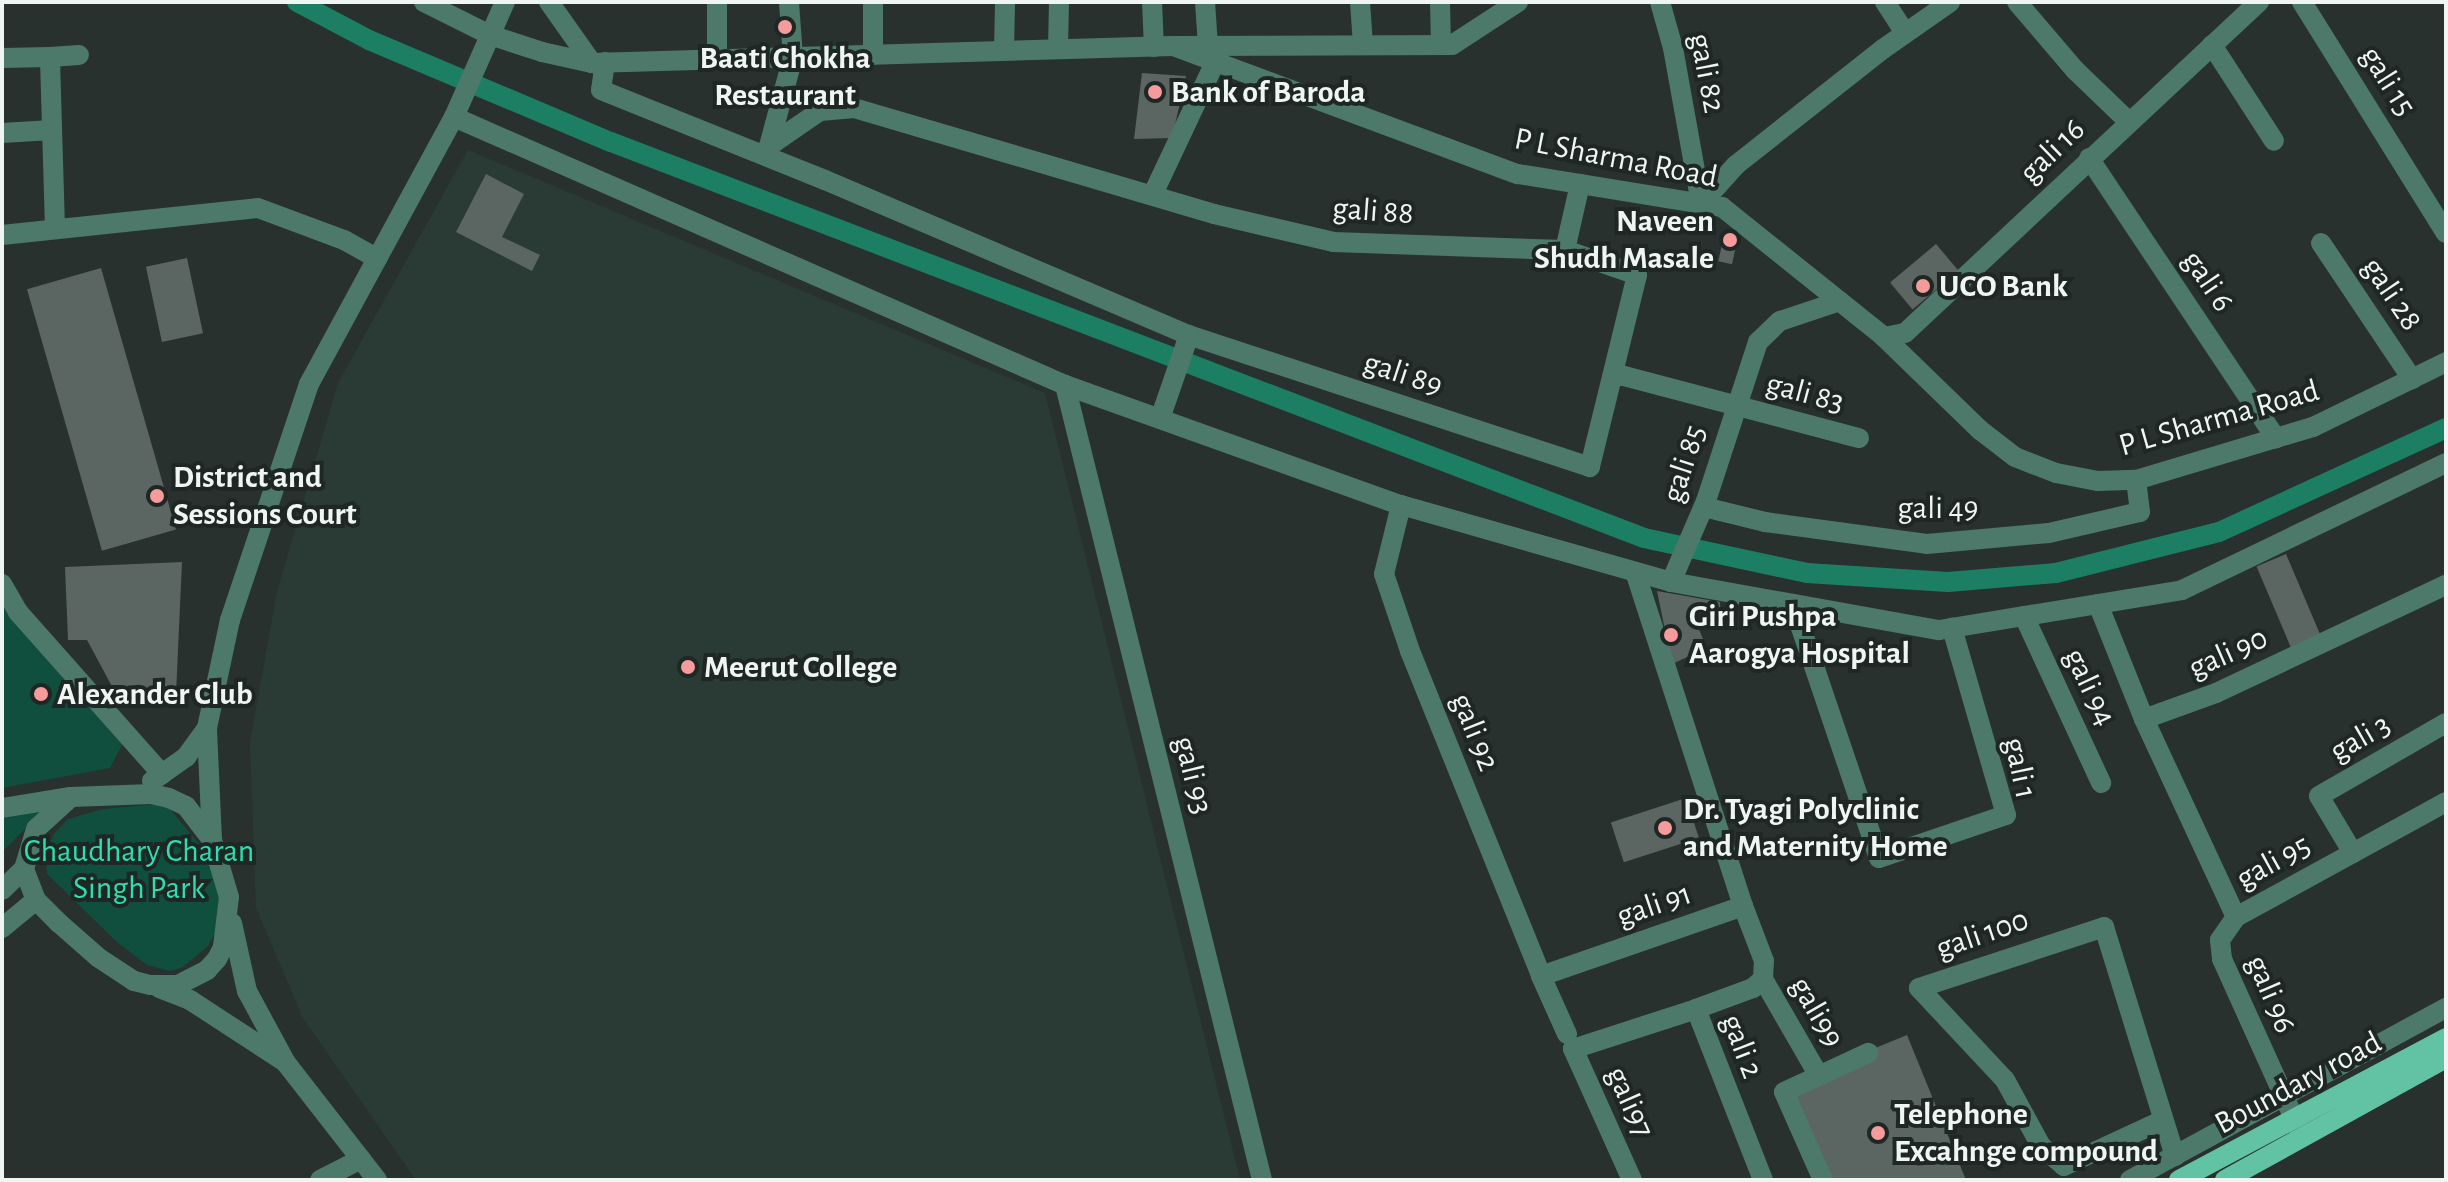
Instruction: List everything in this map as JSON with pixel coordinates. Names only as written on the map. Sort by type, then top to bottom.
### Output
[{"type":"main road","name":"Boundary road","points":[[2179,1180],[2446,1038]]},
{"type":"main road","name":"Boundary road","points":[[2225,1180],[2446,1058]]},
{"type":"street","points":[[424,2],[490,35],[598,63],[1163,46],[1212,54],[1363,45],[1452,45],[1518,2]]},
{"type":"street","points":[[377,1180],[286,1063],[247,991],[229,910],[227,884],[212,840],[207,728],[230,620],[309,384],[454,117],[505,2]]},
{"type":"street","points":[[549,2],[598,63],[601,90],[825,180],[1189,335],[1161,416]]},
{"type":"street","points":[[717,2],[717,59]]},
{"type":"street","points":[[789,2],[793,57]]},
{"type":"street","points":[[873,2],[873,55]]},
{"type":"street","points":[[1004,51],[1005,2]]},
{"type":"street","points":[[1058,49],[1059,2]]},
{"type":"street","points":[[1152,2],[1163,46]]},
{"type":"street","points":[[1153,194],[1212,54],[1205,2]]},
{"type":"street","points":[[1360,2],[1363,45]]},
{"type":"street","points":[[1440,2],[1441,45]]},
{"type":"street","name":"gali 82","points":[[1660,2],[1673,48],[1701,204]]},
{"type":"street","points":[[1885,2],[1905,33]]},
{"type":"street","points":[[1701,204],[1736,165],[1905,33],[1950,2]]},
{"type":"street","points":[[2017,2],[2075,70],[2128,121]]},
{"type":"street","name":"gali 16","points":[[1884,337],[1905,333],[2128,121],[2259,2]]},
{"type":"street","name":"gali 15","points":[[2302,2],[2446,233]]},
{"type":"street","points":[[2212,45],[2274,141]]},
{"type":"street","name":"P L Sharma Road","points":[[1212,54],[1518,174],[1722,207],[1884,337],[1946,400],[2015,457],[2056,473],[2098,481],[2136,480],[2313,427],[2446,362]]},
{"type":"street","points":[[2,58],[79,55]]},
{"type":"street","points":[[50,57],[55,228]]},
{"type":"street","name":"gali 88","points":[[793,57],[769,146],[820,111],[854,108],[1214,214],[1333,242],[1565,250],[1637,275],[1613,376]]},
{"type":"street","points":[[454,117],[1065,385],[1161,416],[1401,505],[1635,572],[1939,630],[2182,590],[2446,463]]},
{"type":"street","points":[[2,133],[52,130]]},
{"type":"street","name":"gali 6","points":[[2089,158],[2276,438]]},
{"type":"street","points":[[1565,250],[1580,184]]},
{"type":"street","points":[[2,235],[258,208],[344,240],[377,258]]},
{"type":"street","name":"gali 28","points":[[2321,243],[2412,379]]},
{"type":"street","name":"gali 85","points":[[1673,579],[1704,507],[1758,342],[1780,321],[1840,301]]},
{"type":"street","name":"gali 89","points":[[1189,335],[1590,467],[1613,376]]},
{"type":"street","name":"gali 83","points":[[1613,376],[1624,376],[1859,438]]},
{"type":"street","name":"gali 93","points":[[1065,385],[1262,1180]]},
{"type":"street","name":"gali 49","points":[[1704,507],[1765,522],[1927,544],[2049,533],[2140,512],[2136,480]]},
{"type":"street","name":"gali 92","points":[[1401,505],[1384,574],[1410,651],[1541,976]]},
{"type":"street","name":"gali 91","points":[[1541,976],[1743,906],[1635,572]]},
{"type":"street","points":[[2,584],[18,612],[162,774]]},
{"type":"street","name":"gali 90","points":[[2144,719],[2216,693],[2446,585]]},
{"type":"street","name":"gali 1","points":[[1793,604],[1879,858],[2006,815],[1952,628]]},
{"type":"street","points":[[2098,604],[2144,719]]},
{"type":"street","name":"gali 94","points":[[2024,616],[2101,783]]},
{"type":"street","name":"gali 95","points":[[2144,719],[2236,917],[2446,802]]},
{"type":"street","name":"gali 3","points":[[2353,853],[2319,796],[2446,723]]},
{"type":"street","points":[[128,795],[186,757],[207,728]]},
{"type":"street","points":[[2,808],[71,797],[151,794],[186,806],[212,840]]},
{"type":"street","points":[[2,890],[24,869],[36,829],[71,797]]},
{"type":"street","points":[[24,869],[36,900],[99,958],[134,981],[190,1000],[286,1063]]},
{"type":"street","points":[[2,928],[36,900]]},
{"type":"street","name":"gali99","points":[[1743,906],[1763,970],[1819,1076]]},
{"type":"street","points":[[150,985],[178,985],[207,970],[223,947],[229,910]]},
{"type":"street","name":"gali 96","points":[[2236,917],[2220,940],[2222,959],[2303,1138]]},
{"type":"street","name":"gali 100","points":[[2161,1121],[2064,1166],[2041,1146],[2005,1080],[1919,988],[2104,927],[2109,934],[2161,1121],[2175,1156]]},
{"type":"street","points":[[1696,1009],[1753,988],[1763,970]]},
{"type":"street","points":[[1541,976],[1570,1042]]},
{"type":"street","points":[[2130,1180],[2446,1008]]},
{"type":"street","name":"gali 2","points":[[1570,1042],[1696,1009],[1763,1180]]},
{"type":"street","name":"gali97","points":[[1570,1042],[1632,1180]]},
{"type":"street","points":[[1823,1180],[1784,1092],[1868,1053]]},
{"type":"street","points":[[320,1180],[361,1159]]},
{"type":"shaded area","name":"Meerut College","points":[[468,150],[1045,393],[1240,1180],[416,1180],[303,1018],[256,908],[250,742],[277,592],[338,383]]},
{"type":"green space","name":"Alexander Club","points":[[2,597],[123,743],[110,768],[2,788]]},
{"type":"green space","name":"Chaudhary Charan Singh Park","points":[[158,804],[169,808],[203,849],[221,897],[216,932],[208,946],[183,967],[170,971],[147,965],[117,942],[47,874],[46,860],[53,835],[68,819],[103,809]]},
{"type":"green space","points":[[48,806],[2,852],[2,814]]},
{"type":"building","points":[[1142,73],[1186,76],[1172,138],[1134,139]]},
{"type":"building","points":[[486,174],[524,194],[502,237],[540,255],[532,271],[456,232]]},
{"type":"building","points":[[1725,230],[1739,233],[1732,264],[1718,261]]},
{"type":"building","points":[[1936,244],[1958,271],[1913,309],[1890,283]]},
{"type":"building","points":[[187,258],[203,333],[162,342],[146,267]]},
{"type":"building","points":[[101,268],[176,529],[102,551],[27,289]]},
{"type":"building","points":[[2286,554],[2322,639],[2292,651],[2257,567]]},
{"type":"building","points":[[182,562],[176,694],[115,692],[87,640],[68,640],[65,567]]},
{"type":"building","points":[[1657,591],[1720,602],[1721,619],[1697,625],[1707,648],[1672,664]]},
{"type":"building","points":[[1686,798],[1699,838],[1624,862],[1611,822]]},
{"type":"building","name":"Telephone Excahnge compound","points":[[1907,1035],[1966,1180],[1832,1180],[1785,1085]]},
{"type":"waterway","points":[[297,2],[369,40],[611,142],[1644,538],[1807,573],[1948,582],[2056,573],[2219,532],[2446,428]]},
{"type":"place","name":"Baati Chokha Restaurant","points":[[785,27]]},
{"type":"place","name":"Bank of Baroda","points":[[1155,92]]},
{"type":"place","name":"Naveen Shudh Masale","points":[[1730,240]]},
{"type":"place","name":"UCO Bank","points":[[1923,286]]},
{"type":"place","name":"District and Sessions Court","points":[[157,496]]},
{"type":"place","name":"Giri Pushpa Aarogya Hospital","points":[[1671,635]]},
{"type":"place","name":"Meerut College","points":[[688,667]]},
{"type":"place","name":"Alexander Club","points":[[41,694]]},
{"type":"place","name":"Dr. Tyagi Polyclinic and Maternity Home","points":[[1665,828]]},
{"type":"place","name":"Telephone Excahnge compound","points":[[1878,1133]]}]
